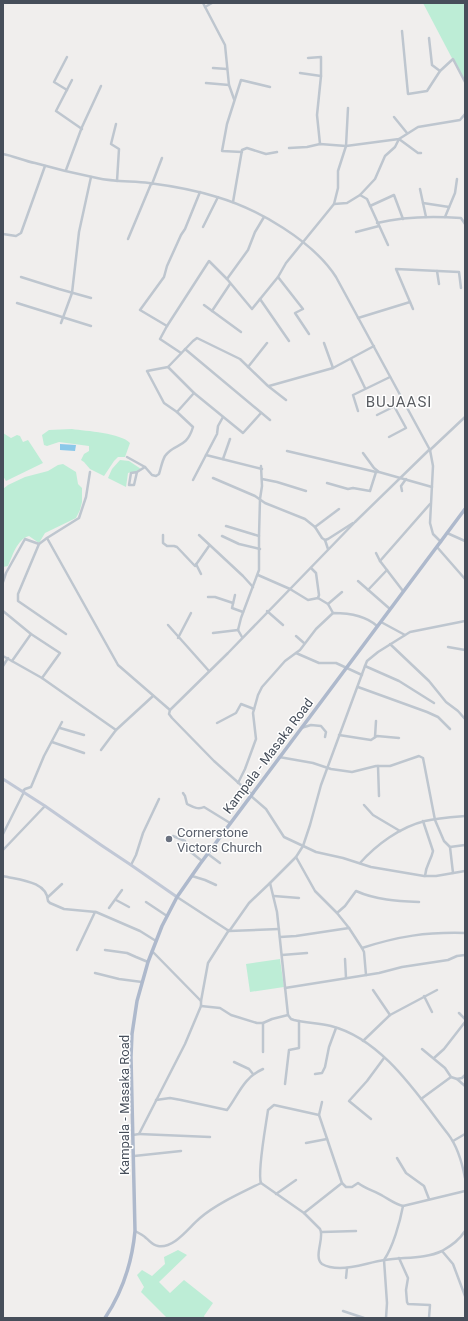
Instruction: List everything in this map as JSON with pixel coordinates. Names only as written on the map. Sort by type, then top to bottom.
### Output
[{"type":"main road","name":"Kampala - Masaka Road","points":[[105,1318],[112,1308],[124,1282],[133,1252],[135,1231],[134,1135],[131,1084],[132,1034],[137,1001],[142,982],[152,951],[167,916],[177,897],[207,854],[465,509]]},
{"type":"street","points":[[203,3],[224,46],[229,84],[234,99]]},
{"type":"street","points":[[205,7],[212,3]]},
{"type":"street","points":[[402,31],[408,94],[427,91],[440,71],[453,59],[465,82]]},
{"type":"street","points":[[429,38],[432,65],[440,71]]},
{"type":"street","points":[[67,57],[54,82],[67,90]]},
{"type":"street","points":[[308,58],[321,57],[321,76],[317,115],[320,144]]},
{"type":"street","points":[[212,68],[227,69]]},
{"type":"street","points":[[300,73],[321,76]]},
{"type":"street","points":[[72,80],[56,111],[82,129]]},
{"type":"street","points":[[242,152],[222,151],[227,124],[241,80],[270,87]]},
{"type":"street","points":[[206,83],[229,84]]},
{"type":"street","points":[[66,170],[100,86]]},
{"type":"street","points":[[181,353],[160,339],[209,261],[227,279],[252,309],[278,277],[286,263],[334,204],[338,188],[338,171],[346,146],[348,108]]},
{"type":"street","points":[[334,204],[347,203],[360,195],[375,179],[385,156],[395,147],[399,139],[407,133],[418,127],[460,120],[465,114]]},
{"type":"street","points":[[394,117],[407,133]]},
{"type":"street","points":[[116,124],[111,144],[119,149],[117,181]]},
{"type":"street","points":[[289,148],[307,147],[320,144],[346,146],[399,139],[418,153],[421,153]]},
{"type":"street","points":[[232,202],[242,150],[247,148],[266,154],[277,152]]},
{"type":"street","points":[[3,154],[92,177],[151,184],[200,192],[218,197],[264,217],[304,242],[320,256],[332,271],[430,449],[433,466],[430,523],[433,534],[440,542]]},
{"type":"street","points":[[128,239],[162,158]]},
{"type":"street","points":[[3,234],[16,236],[21,233],[46,166]]},
{"type":"street","points":[[61,323],[72,293],[79,232],[92,177]]},
{"type":"street","points":[[445,217],[455,193],[457,179]]},
{"type":"street","points":[[420,189],[426,217]]},
{"type":"street","points":[[168,326],[140,310],[164,277],[167,266],[185,229],[200,192]]},
{"type":"street","points":[[360,195],[370,206],[388,245]]},
{"type":"street","points":[[370,206],[394,195],[402,219]]},
{"type":"street","points":[[203,227],[218,197]]},
{"type":"street","points":[[423,203],[449,207]]},
{"type":"street","points":[[227,279],[248,250],[255,232],[264,217]]},
{"type":"street","points":[[356,232],[378,224],[402,219],[426,217],[461,218],[465,224]]},
{"type":"street","points":[[413,309],[396,269],[459,272],[461,288]]},
{"type":"street","points":[[437,271],[439,284]]},
{"type":"street","points":[[21,277],[91,298]]},
{"type":"street","points":[[278,277],[303,309],[295,313],[308,334]]},
{"type":"street","points":[[212,311],[230,284]]},
{"type":"street","points":[[260,299],[289,341]]},
{"type":"street","points":[[358,318],[410,302]]},
{"type":"street","points":[[17,303],[91,326]]},
{"type":"street","points":[[204,305],[241,332]]},
{"type":"street","points":[[127,457],[145,467],[152,475],[156,476],[159,474],[169,451],[187,441],[190,436],[193,427],[177,412],[164,403],[147,371],[168,367],[197,338],[240,359],[268,386],[286,400]]},
{"type":"street","points":[[248,368],[267,343]]},
{"type":"street","points":[[324,343],[333,368]]},
{"type":"street","points":[[268,386],[333,368],[374,346]]},
{"type":"street","points":[[185,349],[270,420]]},
{"type":"street","points":[[351,359],[365,388]]},
{"type":"street","points":[[168,367],[194,393],[243,433],[261,413]]},
{"type":"street","points":[[358,411],[353,395],[390,377]]},
{"type":"street","points":[[177,412],[194,393]]},
{"type":"street","points":[[377,415],[403,402]]},
{"type":"street","points":[[389,437],[406,428],[394,406]]},
{"type":"street","points":[[465,416],[328,549],[170,710],[169,714],[214,761],[266,809],[284,837],[316,852],[390,871],[425,876],[436,876],[465,871]]},
{"type":"street","points":[[193,480],[217,434],[218,426],[223,417]]},
{"type":"street","points":[[223,459],[230,439]]},
{"type":"street","points":[[287,451],[432,486]]},
{"type":"street","points":[[363,453],[377,472]]},
{"type":"street","points":[[206,455],[262,470]]},
{"type":"street","points":[[242,637],[238,630],[243,612],[259,570],[262,466]]},
{"type":"street","points":[[137,472],[134,486],[129,485],[131,473],[137,472],[145,467]]},
{"type":"street","points":[[66,634],[18,601],[18,594],[39,544],[78,518],[86,497],[90,472]]},
{"type":"street","points":[[327,483],[348,489],[353,488],[370,491],[377,472]]},
{"type":"street","points":[[213,478],[260,499],[265,503],[305,519],[325,540],[328,549]]},
{"type":"street","points":[[262,479],[306,491]]},
{"type":"street","points":[[402,491],[401,486],[406,479]]},
{"type":"street","points":[[380,561],[430,504]]},
{"type":"street","points":[[315,528],[339,508]]},
{"type":"street","points":[[325,540],[355,522]]},
{"type":"street","points":[[226,526],[259,536]]},
{"type":"street","points":[[447,533],[465,541]]},
{"type":"street","points":[[163,535],[163,543],[165,545],[176,547],[195,566],[196,564]]},
{"type":"street","points":[[199,535],[253,587]]},
{"type":"street","points":[[222,536],[239,544],[260,549]]},
{"type":"street","points":[[46,538],[118,665],[170,710]]},
{"type":"street","points":[[3,582],[5,572],[25,539],[39,544]]},
{"type":"street","points":[[196,564],[209,546]]},
{"type":"street","points":[[437,547],[465,579]]},
{"type":"street","points":[[376,553],[380,561],[403,591]]},
{"type":"street","points":[[196,564],[201,574]]},
{"type":"street","points":[[311,568],[316,573],[319,595],[318,598]]},
{"type":"street","points":[[368,590],[387,570]]},
{"type":"street","points":[[258,575],[290,589],[308,600],[318,598],[328,604],[333,613]]},
{"type":"street","points":[[358,581],[390,609]]},
{"type":"street","points":[[328,604],[342,592]]},
{"type":"street","points":[[235,595],[232,608],[243,612]]},
{"type":"street","points":[[208,596],[233,603]]},
{"type":"street","points":[[3,611],[31,634],[60,653],[42,678]]},
{"type":"street","points":[[267,611],[283,625]]},
{"type":"street","points":[[178,638],[191,613]]},
{"type":"street","points":[[238,783],[256,739],[253,713],[262,688],[285,661],[300,650],[304,643],[333,613],[345,613],[361,617],[372,621],[377,626]]},
{"type":"street","points":[[380,621],[405,635]]},
{"type":"street","points":[[139,1134],[184,1044],[201,1006],[208,964],[249,903],[296,857],[303,846],[321,785],[367,661],[390,644],[410,632],[465,621]]},
{"type":"street","points":[[168,625],[209,671]]},
{"type":"street","points":[[213,633],[238,630]]},
{"type":"street","points":[[12,661],[31,634]]},
{"type":"street","points":[[296,636],[304,643]]},
{"type":"street","points":[[390,644],[429,681],[446,702],[458,711],[465,719]]},
{"type":"street","points":[[448,647],[465,650]]},
{"type":"street","points":[[296,653],[319,662],[336,663],[362,675]]},
{"type":"street","points":[[3,656],[42,678],[116,730]]},
{"type":"street","points":[[3,666],[8,658]]},
{"type":"street","points":[[365,666],[399,681],[434,703]]},
{"type":"street","points":[[358,687],[438,717],[450,729]]},
{"type":"street","points":[[102,750],[116,730],[153,696]]},
{"type":"street","points":[[217,723],[236,713],[242,704],[254,709]]},
{"type":"street","points":[[3,834],[25,789],[31,787],[44,756],[62,722]]},
{"type":"street","points":[[375,737],[376,722]]},
{"type":"street","points":[[300,729],[311,725],[321,726],[326,732],[325,737]]},
{"type":"street","points":[[60,728],[84,735]]},
{"type":"street","points":[[339,735],[371,740],[375,737],[399,738]]},
{"type":"street","points":[[52,742],[84,753]]},
{"type":"street","points":[[279,757],[308,762],[339,771],[352,772],[378,766],[390,766],[419,756],[423,758],[435,820],[444,841],[450,847],[453,873]]},
{"type":"street","points":[[378,766],[379,796]]},
{"type":"street","points":[[3,780],[24,791],[177,897],[229,931],[279,929]]},
{"type":"street","points":[[183,793],[187,804],[196,809],[204,807],[230,823]]},
{"type":"street","points":[[131,864],[136,855],[143,832],[159,799]]},
{"type":"street","points":[[364,805],[373,815],[400,831]]},
{"type":"street","points":[[3,850],[45,806]]},
{"type":"street","points":[[360,863],[372,850],[400,831],[423,821],[465,816]]},
{"type":"street","points":[[423,821],[433,851],[432,856],[426,866],[425,876]]},
{"type":"street","points":[[174,836],[185,841],[187,849],[202,861]]},
{"type":"street","points":[[450,847],[465,845]]},
{"type":"street","points":[[207,854],[220,864]]},
{"type":"street","points":[[296,857],[315,891],[337,913],[362,948],[364,952],[366,975]]},
{"type":"street","points":[[3,876],[42,887],[47,892],[48,901],[64,909],[95,912],[140,931],[156,941]]},
{"type":"street","points":[[192,876],[205,880],[216,886]]},
{"type":"street","points":[[270,883],[274,896],[279,929],[288,1015],[291,1019],[318,1023],[349,1033],[376,1050],[408,1083],[453,1141],[461,1159],[465,1178]]},
{"type":"street","points":[[48,898],[62,884]]},
{"type":"street","points":[[109,908],[122,890]]},
{"type":"street","points":[[337,913],[345,906],[356,891],[366,895],[392,900],[419,902]]},
{"type":"street","points":[[274,896],[299,898]]},
{"type":"street","points":[[116,900],[129,907]]},
{"type":"street","points":[[146,902],[167,916]]},
{"type":"street","points":[[77,950],[95,912]]},
{"type":"street","points":[[280,937],[349,928]]},
{"type":"street","points":[[362,948],[391,939],[420,934],[465,933]]},
{"type":"street","points":[[105,950],[127,953],[148,962]]},
{"type":"street","points":[[152,951],[201,1001]]},
{"type":"street","points":[[282,955],[307,953]]},
{"type":"street","points":[[285,988],[448,960],[457,956],[465,955]]},
{"type":"street","points":[[345,959],[346,978]]},
{"type":"street","points":[[95,973],[118,979],[142,982]]},
{"type":"street","points":[[373,990],[390,1015]]},
{"type":"street","points":[[363,1041],[390,1015],[437,990]]},
{"type":"street","points":[[424,996],[432,1012]]},
{"type":"street","points":[[201,1006],[220,1008],[231,1015],[257,1023],[263,1023],[288,1015]]},
{"type":"street","points":[[434,1058],[444,1049],[465,1021],[459,1013]]},
{"type":"street","points":[[285,1084],[290,1050],[299,1048],[299,1021]]},
{"type":"street","points":[[263,1023],[263,1052]]},
{"type":"street","points":[[314,1074],[322,1073],[325,1067],[329,1047],[336,1028]]},
{"type":"street","points":[[422,1049],[445,1068],[451,1077],[457,1079],[465,1086]]},
{"type":"street","points":[[371,1119],[348,1101],[384,1058]]},
{"type":"street","points":[[234,1062],[249,1069],[254,1074]]},
{"type":"street","points":[[156,1100],[170,1098],[227,1110],[235,1100],[237,1094],[254,1074],[263,1069]]},
{"type":"street","points":[[457,1079],[462,1078],[465,1075]]},
{"type":"street","points":[[421,1099],[451,1077]]},
{"type":"street","points":[[322,1102],[318,1115],[342,1183],[348,1187],[358,1183],[396,1204],[403,1206],[465,1191]]},
{"type":"street","points":[[318,1115],[274,1105],[268,1110],[260,1168],[260,1179],[261,1183],[304,1213],[320,1229],[322,1232],[319,1248],[320,1262],[332,1267],[346,1268],[384,1260],[422,1256],[442,1251],[458,1240],[465,1231]]},
{"type":"street","points":[[453,1141],[465,1134]]},
{"type":"street","points":[[134,1135],[210,1137]]},
{"type":"street","points":[[306,1143],[327,1139]]},
{"type":"street","points":[[134,1156],[181,1151]]},
{"type":"street","points":[[397,1158],[406,1173],[424,1186],[429,1199]]},
{"type":"street","points":[[276,1194],[296,1180]]},
{"type":"street","points":[[135,1231],[145,1237],[153,1245],[164,1246],[180,1237],[207,1213],[261,1183]]},
{"type":"street","points":[[304,1213],[342,1183]]},
{"type":"street","points":[[386,1318],[387,1303],[384,1260],[387,1256],[403,1206]]},
{"type":"street","points":[[322,1232],[356,1231]]},
{"type":"street","points":[[442,1251],[453,1264],[465,1296]]},
{"type":"street","points":[[399,1258],[408,1278],[406,1290],[407,1302],[408,1304],[430,1305],[429,1318]]},
{"type":"street","points":[[346,1268],[346,1278]]},
{"type":"street","points":[[343,1311],[364,1318]]},
{"type":"green space","points":[[423,3],[465,3],[465,83]]},
{"type":"green space","points":[[72,429],[103,433],[125,440],[130,443],[125,457],[118,457],[104,476],[90,469],[81,460],[84,454],[89,451],[89,446],[59,442],[47,446],[44,445],[42,435],[49,430]]},
{"type":"green space","points":[[3,433],[11,438],[17,435],[20,436],[23,442],[28,440],[43,463],[6,481],[3,476]]},
{"type":"green space","points":[[120,460],[129,461],[141,469],[137,472],[128,473],[126,487],[108,478],[112,469]]},
{"type":"green space","points":[[63,464],[76,472],[78,484],[82,488],[82,502],[76,518],[45,533],[39,543],[29,536],[25,538],[18,544],[8,566],[3,567],[3,489],[25,477],[48,471],[58,465]]},
{"type":"green space","points":[[280,959],[284,987],[250,992],[246,964]]},
{"type":"green space","points":[[178,1250],[187,1255],[159,1282],[170,1293],[184,1280],[213,1303],[204,1316],[205,1318],[167,1318],[141,1292],[144,1287],[137,1275],[142,1270],[152,1276],[165,1264],[164,1257]]},
{"type":"water","points":[[60,444],[76,445],[75,451],[60,450]]},
{"type":"place","name":"Cornerstone Victors Church","points":[[169,839]]},
{"type":"district","name":"BUJAASI","points":[[399,402]]}]
